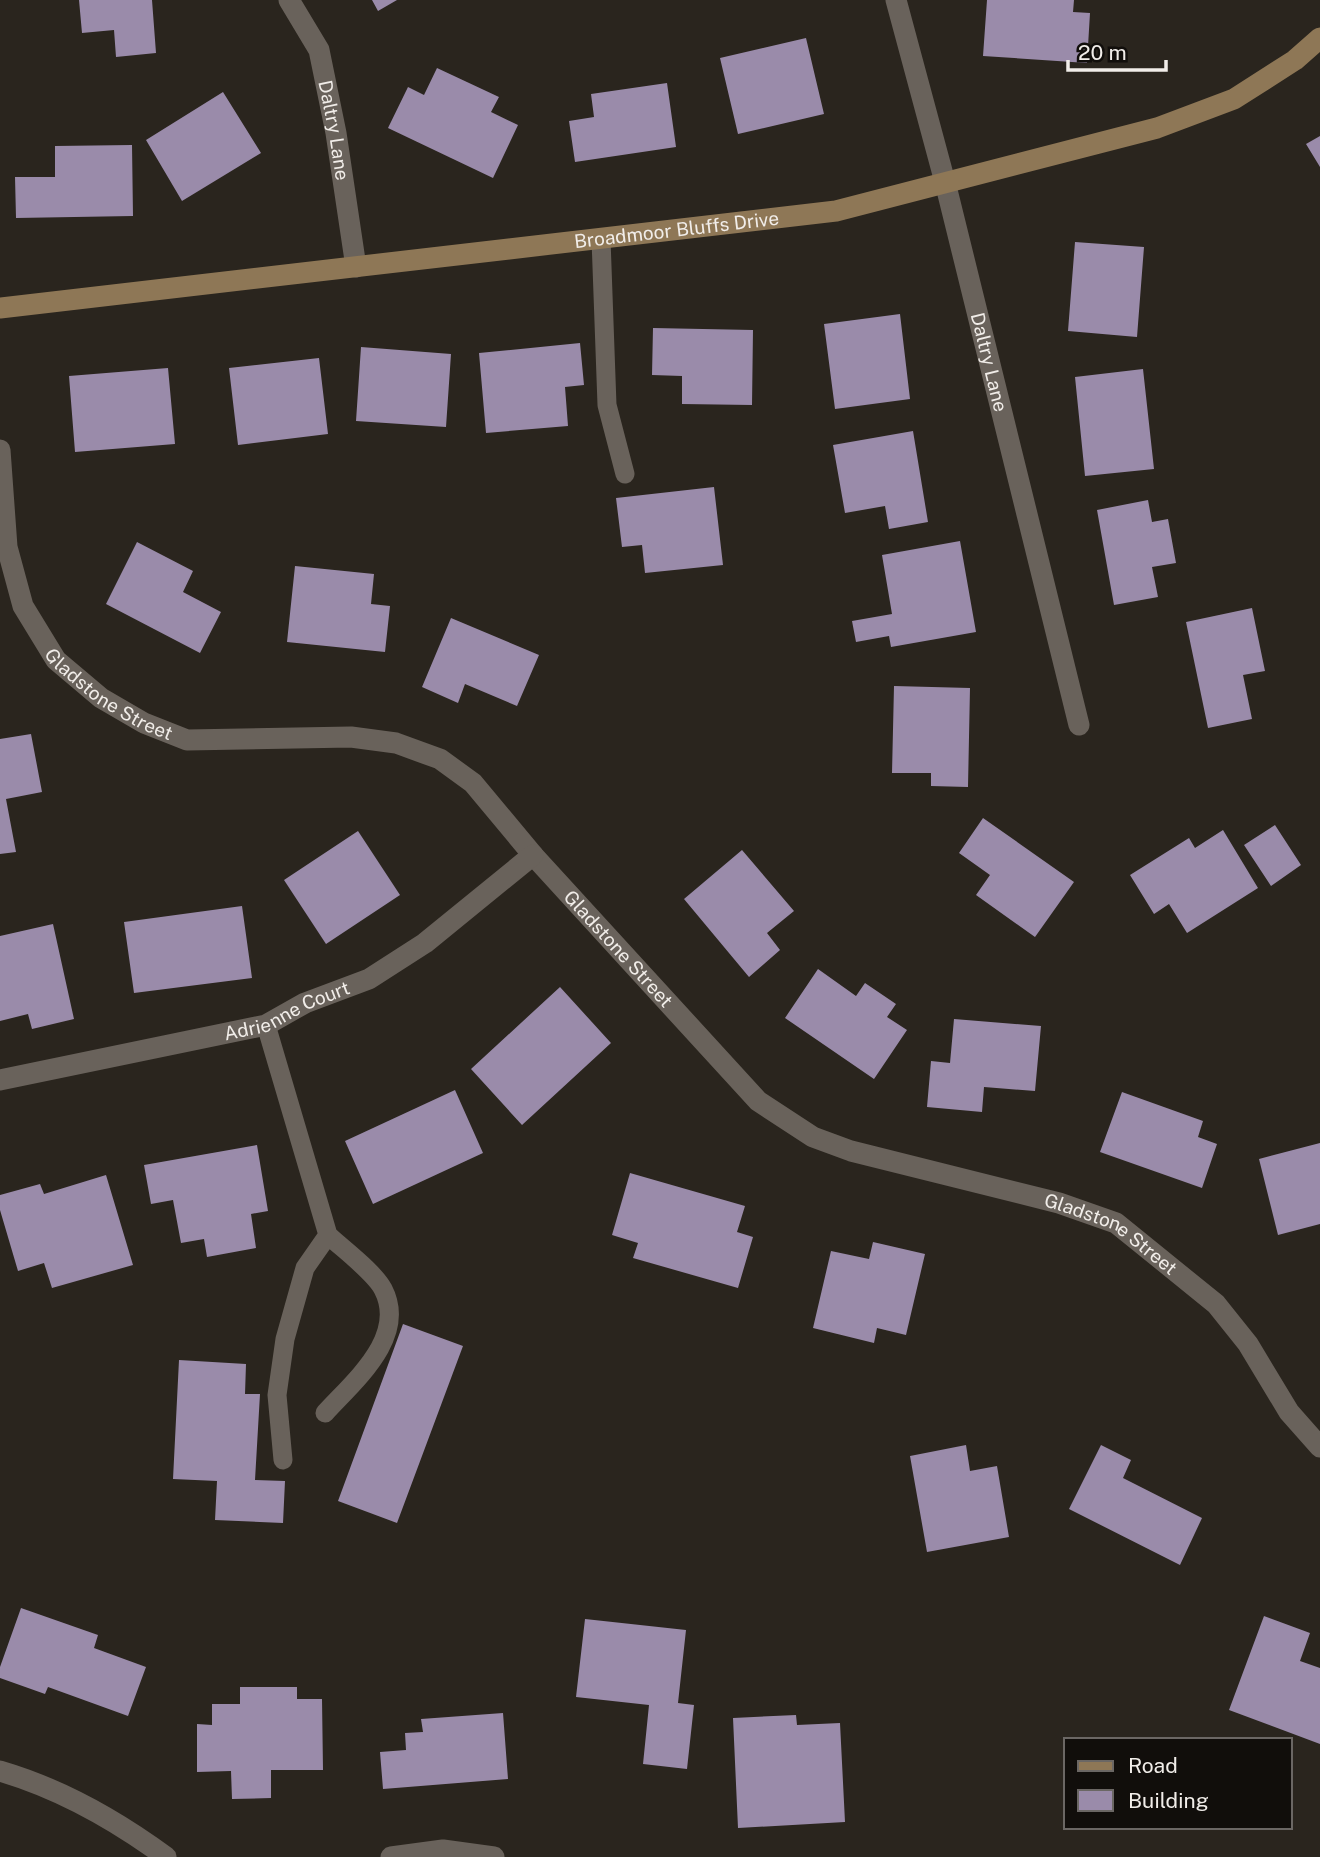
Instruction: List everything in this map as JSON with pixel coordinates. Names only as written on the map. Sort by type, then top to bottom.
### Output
[{"type":"street","name":"Daltry Lane","points":[[289,0],[319,50],[337,134],[356,267]]},
{"type":"street","name":"Daltry Lane","points":[[896,0],[945,182],[1079,725]]},
{"type":"street","name":"Broadmoor Bluffs Drive","points":[[0,308],[836,211],[1157,128],[1234,99],[1295,60],[1320,38]]},
{"type":"street","name":"Gladstone Street","points":[[0,450],[7,547],[23,606],[56,660],[101,698],[144,723],[187,740],[351,737],[396,743],[440,760],[474,783],[533,855],[758,1101],[813,1137],[851,1151],[1059,1203],[1116,1223],[1216,1304],[1248,1344],[1289,1412],[1320,1447]]},
{"type":"street","name":"Adrienne Court","points":[[0,1080],[266,1025],[305,1003],[369,979],[414,951],[533,855]]},
{"type":"street","points":[[0,1771],[26,1779],[134,1833],[166,1857]]},
{"type":"street","points":[[391,1857],[443,1850],[495,1857]]},
{"type":"lane","points":[[601,239],[607,405],[625,474]]},
{"type":"lane","points":[[266,1025],[328,1235],[382,1287],[391,1311],[379,1353],[325,1413]]},
{"type":"lane","points":[[283,1460],[277,1395],[285,1339],[305,1268],[328,1235]]},
{"type":"building","points":[[79,0],[152,0],[156,53],[116,57],[114,30],[82,33]]},
{"type":"building","points":[[372,0],[397,0],[378,11]]},
{"type":"building","points":[[987,0],[1074,0],[1073,12],[1090,13],[1087,63],[983,56]]},
{"type":"building","points":[[806,38],[824,114],[738,134],[720,58]]},
{"type":"building","points":[[437,68],[499,97],[491,112],[518,125],[493,178],[388,128],[408,87],[424,95]]},
{"type":"building","points":[[667,83],[676,147],[575,162],[569,121],[594,117],[591,94]]},
{"type":"building","points":[[223,92],[261,153],[182,201],[146,140]]},
{"type":"building","points":[[1320,136],[1320,167],[1306,144]]},
{"type":"building","points":[[132,145],[133,216],[16,218],[15,177],[55,177],[55,146]]},
{"type":"building","points":[[1075,242],[1144,247],[1137,337],[1068,331]]},
{"type":"building","points":[[900,314],[910,399],[835,409],[824,324]]},
{"type":"building","points":[[653,328],[753,330],[752,405],[682,404],[682,376],[652,375]]},
{"type":"building","points":[[580,343],[584,385],[565,387],[568,426],[486,433],[479,353]]},
{"type":"building","points":[[361,347],[451,354],[446,427],[356,421]]},
{"type":"building","points":[[319,358],[328,434],[238,445],[229,368]]},
{"type":"building","points":[[168,368],[175,444],[75,452],[69,376]]},
{"type":"building","points":[[1143,369],[1154,469],[1085,476],[1075,377]]},
{"type":"building","points":[[913,431],[928,522],[889,529],[885,506],[845,513],[833,445]]},
{"type":"building","points":[[714,487],[723,565],[645,573],[642,545],[622,547],[616,498]]},
{"type":"building","points":[[1148,500],[1152,522],[1168,519],[1176,563],[1152,567],[1158,597],[1114,605],[1097,510]]},
{"type":"building","points":[[960,541],[976,632],[891,647],[889,636],[856,642],[852,621],[892,614],[882,555]]},
{"type":"building","points":[[137,542],[193,571],[183,592],[221,612],[200,653],[106,604]]},
{"type":"building","points":[[295,566],[374,574],[371,604],[390,606],[385,652],[287,642]]},
{"type":"building","points":[[1252,608],[1265,671],[1243,675],[1252,719],[1208,728],[1186,622]]},
{"type":"building","points":[[451,618],[539,655],[517,706],[465,684],[458,703],[422,687]]},
{"type":"building","points":[[894,686],[970,688],[968,787],[931,786],[931,773],[892,773]]},
{"type":"building","points":[[31,734],[42,792],[6,799],[16,852],[0,854],[0,739]]},
{"type":"building","points":[[983,818],[1074,882],[1035,937],[976,895],[990,875],[959,853]]},
{"type":"building","points":[[1275,825],[1301,865],[1271,886],[1244,845]]},
{"type":"building","points":[[1223,830],[1258,888],[1187,933],[1169,904],[1154,914],[1130,875],[1189,838],[1195,848]]},
{"type":"building","points":[[358,831],[400,895],[326,944],[284,880]]},
{"type":"building","points":[[742,850],[794,911],[767,933],[780,950],[749,977],[684,899]]},
{"type":"building","points":[[242,906],[252,978],[134,993],[124,922]]},
{"type":"building","points":[[53,924],[74,1019],[32,1029],[28,1014],[0,1021],[0,936]]},
{"type":"building","points":[[818,969],[856,996],[865,983],[896,1004],[887,1017],[907,1030],[874,1079],[785,1018]]},
{"type":"building","points":[[560,987],[611,1043],[522,1125],[471,1069]]},
{"type":"building","points":[[954,1019],[1041,1026],[1035,1091],[984,1087],[982,1112],[927,1107],[931,1061],[950,1063]]},
{"type":"building","points":[[455,1090],[483,1153],[373,1204],[345,1141]]},
{"type":"building","points":[[1122,1092],[1203,1121],[1198,1137],[1217,1144],[1202,1188],[1100,1152]]},
{"type":"building","points":[[1320,1143],[1320,1224],[1278,1235],[1259,1159]]},
{"type":"building","points":[[257,1145],[268,1211],[251,1214],[256,1248],[207,1257],[204,1239],[181,1243],[173,1200],[151,1204],[144,1165]]},
{"type":"building","points":[[630,1173],[745,1206],[737,1232],[753,1237],[738,1288],[633,1258],[638,1243],[612,1235]]},
{"type":"building","points":[[106,1175],[133,1265],[52,1288],[44,1263],[18,1271],[0,1210],[0,1195],[40,1184],[44,1194]]},
{"type":"building","points":[[873,1242],[925,1254],[906,1335],[877,1328],[874,1343],[813,1328],[831,1251],[869,1259]]},
{"type":"building","points":[[403,1324],[463,1346],[397,1523],[338,1501]]},
{"type":"building","points":[[179,1360],[246,1364],[245,1394],[260,1394],[255,1480],[285,1481],[283,1523],[215,1520],[217,1481],[173,1479]]},
{"type":"building","points":[[966,1445],[970,1471],[997,1466],[1009,1537],[927,1552],[910,1456]]},
{"type":"building","points":[[1101,1445],[1131,1460],[1123,1478],[1202,1518],[1180,1565],[1069,1509]]},
{"type":"building","points":[[21,1608],[98,1635],[94,1648],[146,1667],[128,1716],[48,1687],[45,1694],[0,1678],[0,1667]]},
{"type":"building","points":[[1264,1616],[1310,1633],[1300,1661],[1320,1668],[1320,1744],[1229,1710]]},
{"type":"building","points":[[585,1619],[686,1630],[678,1703],[694,1705],[687,1769],[643,1764],[649,1705],[576,1697]]},
{"type":"building","points":[[240,1687],[297,1687],[297,1699],[322,1699],[323,1770],[271,1770],[271,1798],[232,1799],[231,1771],[197,1772],[197,1724],[212,1725],[212,1704],[240,1704]]},
{"type":"building","points":[[503,1713],[508,1779],[383,1789],[380,1752],[406,1750],[405,1733],[423,1732],[421,1719]]},
{"type":"building","points":[[796,1715],[797,1725],[840,1723],[845,1822],[738,1828],[733,1718]]}]
